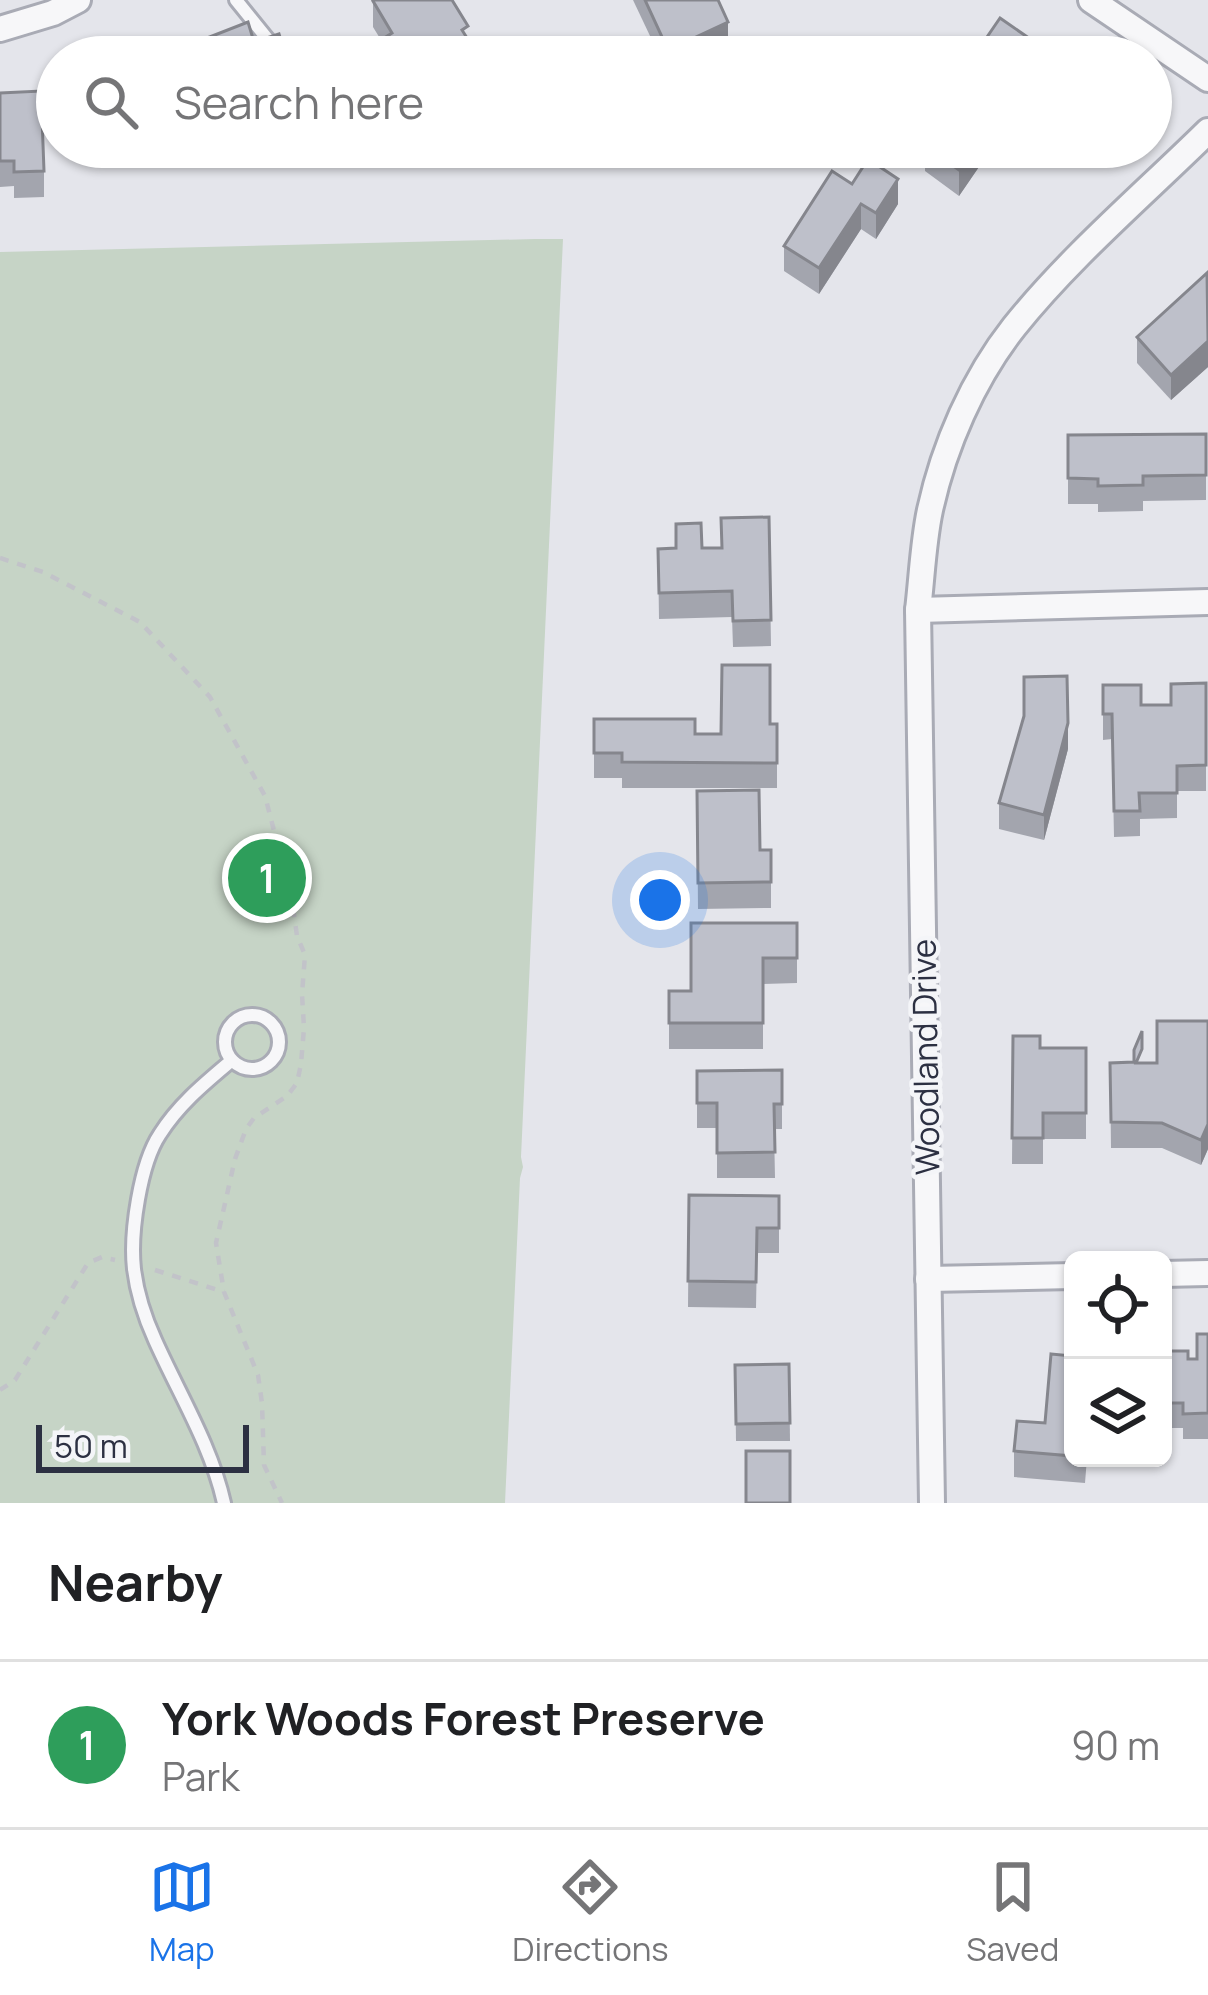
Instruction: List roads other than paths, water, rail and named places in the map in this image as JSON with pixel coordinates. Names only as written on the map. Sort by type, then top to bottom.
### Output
[{"type":"street","points":[[0,29],[78,0]]},
{"type":"street","points":[[1091,0],[1144,36]]},
{"type":"street","points":[[1172,55],[1208,80]]},
{"type":"street","name":"Woodland Drive","points":[[1172,167],[1208,131]]},
{"type":"street","name":"Woodland Drive","points":[[932,1503],[919,610],[925,539],[934,492],[953,436],[1013,328],[1171,168]]},
{"type":"street","points":[[919,610],[1208,602]]},
{"type":"street","points":[[1172,1274],[1208,1273]]},
{"type":"street","points":[[928,1280],[1064,1276]]},
{"type":"lane","points":[[236,0],[265,36]]},
{"type":"lane","points":[[257,1016],[274,1026],[278,1048],[266,1066],[242,1068],[231,1061],[226,1052],[227,1028],[236,1020],[257,1016]]},
{"type":"lane","points":[[224,1503],[209,1454],[148,1322],[134,1264],[145,1162],[184,1102],[231,1061]]},
{"type":"place","name":"York Woods Forest Preserve","points":[[267,878]]}]
